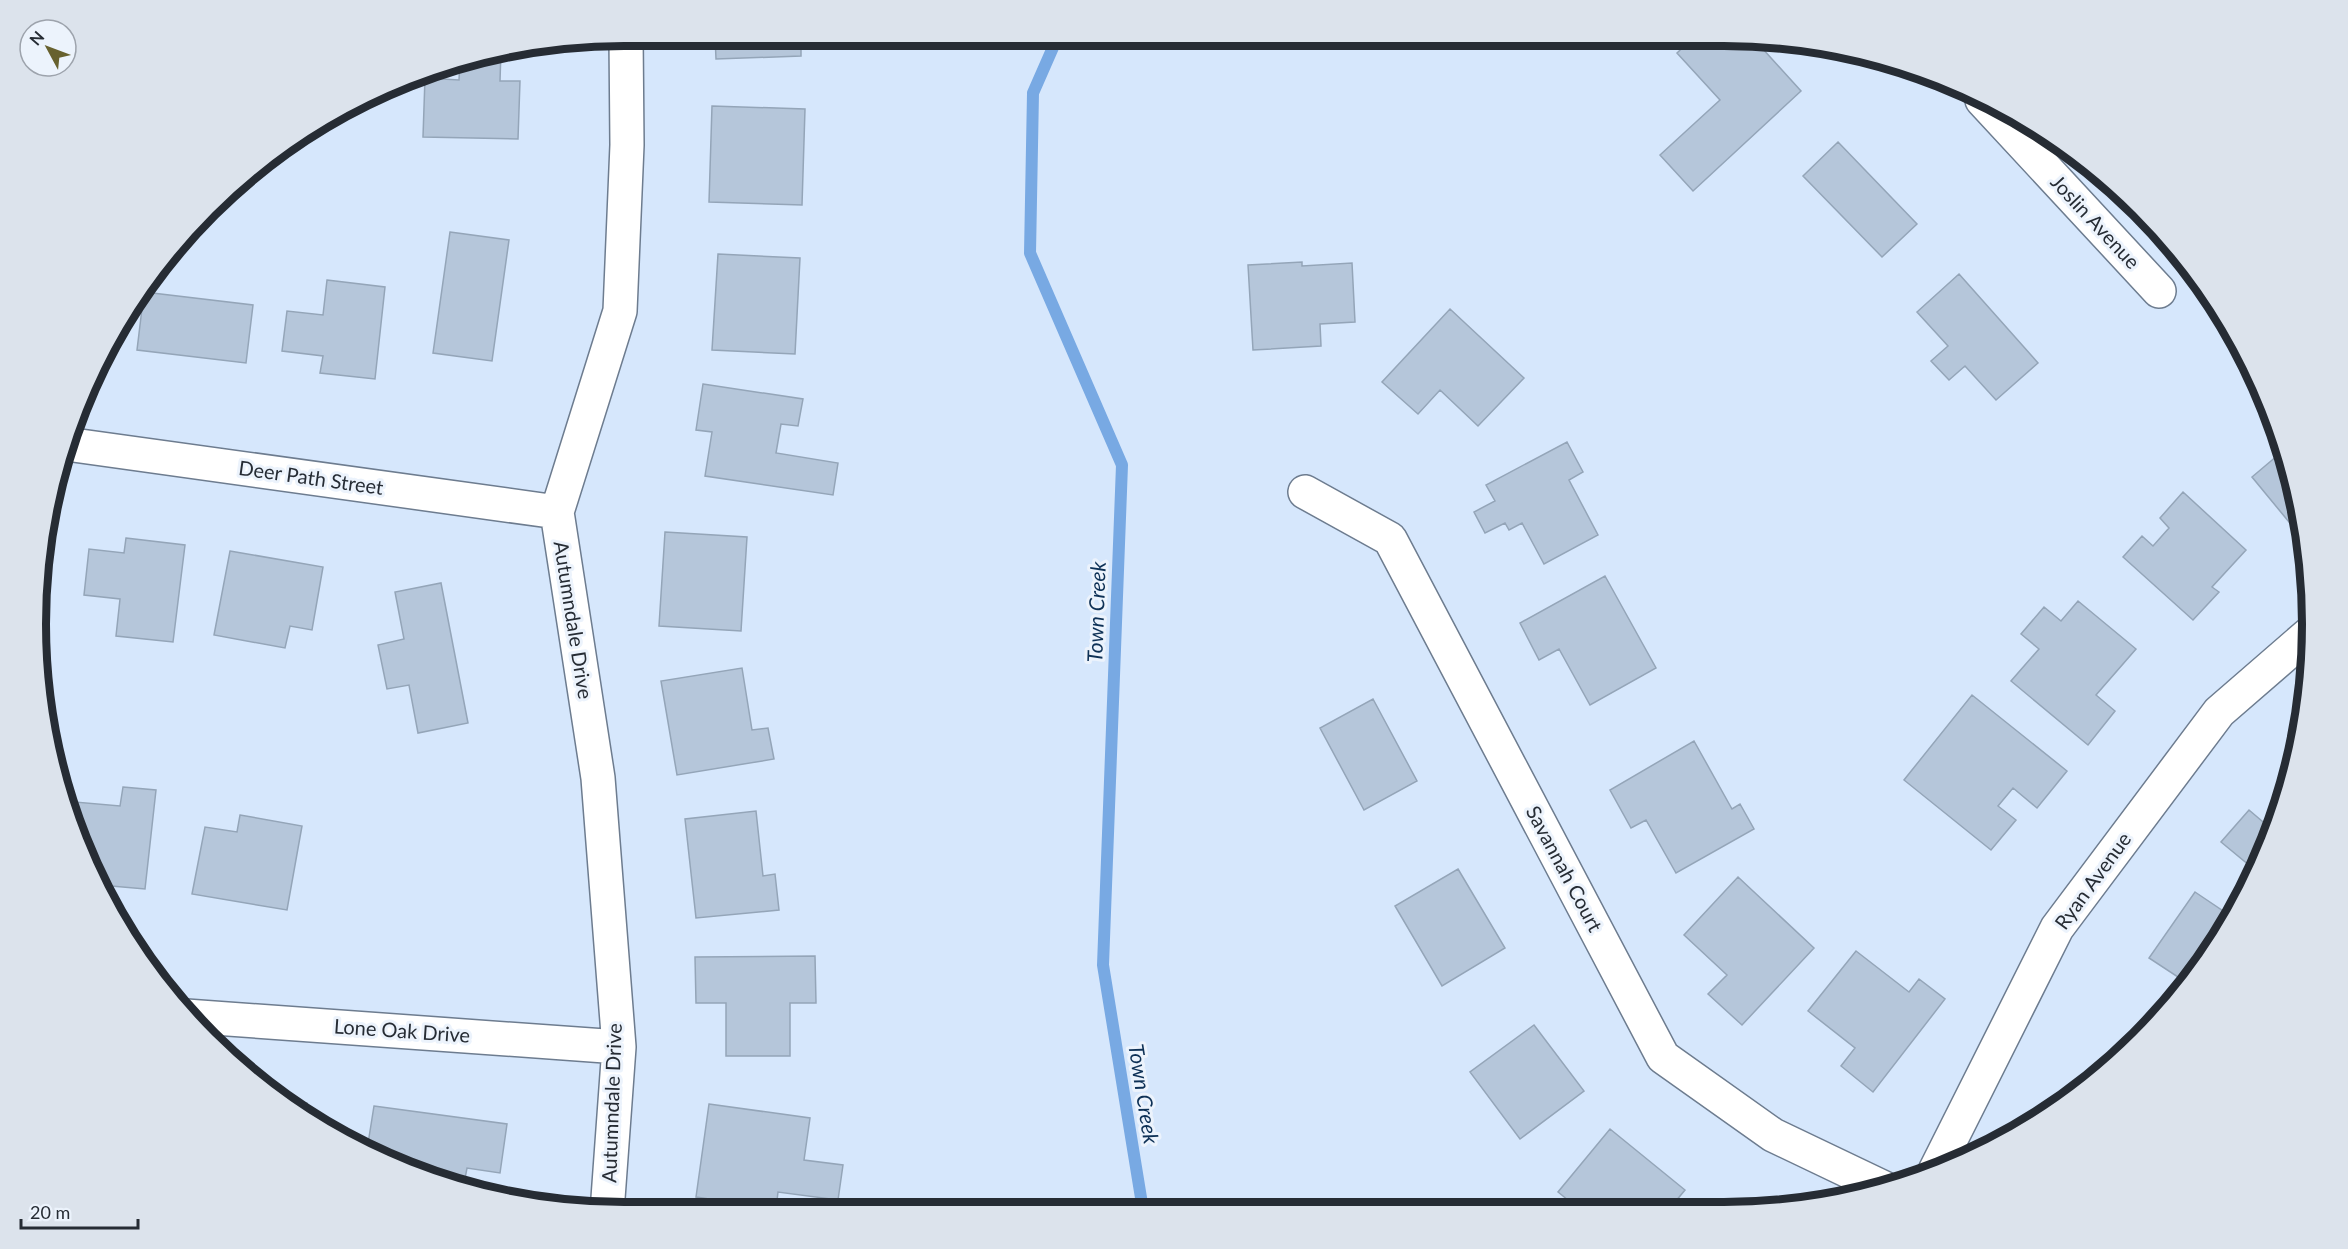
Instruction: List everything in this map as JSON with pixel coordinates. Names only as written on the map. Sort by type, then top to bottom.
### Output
[{"type":"street","name":"Autumndale Drive","points":[[608,1202],[619,1047],[598,778],[557,512],[620,311],[627,145],[626,47]]},
{"type":"street","name":"Joslin Avenue","points":[[1996,115],[2159,291]]},
{"type":"street","name":"Deer Path Street","points":[[75,445],[557,512]]},
{"type":"street","name":"Savannah Court","points":[[1305,492],[1390,540],[1663,1057],[1773,1135],[1873,1183]]},
{"type":"street","name":"Ryan Avenue","points":[[1940,1161],[2057,928],[2219,712],[2301,641]]},
{"type":"street","name":"Lone Oak Drive","points":[[201,1017],[619,1047]]},
{"type":"building","points":[[715,47],[801,47],[801,56],[716,59]]},
{"type":"building","points":[[1683,47],[1762,48],[1801,91],[1693,191],[1660,155],[1720,100],[1677,53]]},
{"type":"building","points":[[501,60],[500,81],[520,81],[518,139],[423,137],[425,82],[435,79],[459,80],[459,71]]},
{"type":"building","points":[[712,106],[805,109],[802,205],[709,202]]},
{"type":"building","points":[[1838,142],[1917,224],[1882,257],[1803,176]]},
{"type":"building","points":[[450,232],[509,240],[492,361],[433,353]]},
{"type":"building","points":[[718,254],[800,258],[795,354],[712,350]]},
{"type":"building","points":[[1302,262],[1302,266],[1352,263],[1355,322],[1320,324],[1321,346],[1253,350],[1248,265]]},
{"type":"building","points":[[1959,274],[2038,363],[1996,400],[1965,366],[1949,380],[1931,361],[1948,346],[1917,312]]},
{"type":"building","points":[[327,280],[385,287],[375,379],[320,373],[323,356],[282,351],[287,311],[323,315]]},
{"type":"building","points":[[151,293],[253,305],[246,363],[137,350],[142,306]]},
{"type":"building","points":[[1450,309],[1524,378],[1478,426],[1440,390],[1418,414],[1382,382]]},
{"type":"building","points":[[703,384],[803,399],[798,426],[781,424],[776,453],[838,463],[833,495],[705,476],[712,432],[696,430]]},
{"type":"building","points":[[1567,442],[1583,472],[1569,480],[1598,535],[1544,564],[1522,523],[1509,530],[1505,523],[1485,533],[1474,512],[1495,501],[1486,485]]},
{"type":"building","points":[[2276,456],[2292,520],[2289,522],[2252,477]]},
{"type":"building","points":[[2183,492],[2246,550],[2212,587],[2219,592],[2193,620],[2123,557],[2142,536],[2153,546],[2169,528],[2160,518]]},
{"type":"building","points":[[665,532],[747,537],[741,631],[659,626]]},
{"type":"building","points":[[126,538],[185,545],[173,642],[116,636],[120,599],[84,595],[89,549],[124,553]]},
{"type":"building","points":[[230,551],[323,567],[312,630],[290,626],[285,648],[214,635]]},
{"type":"building","points":[[1605,576],[1656,668],[1590,705],[1559,649],[1539,660],[1520,623]]},
{"type":"building","points":[[441,583],[468,723],[418,733],[409,685],[387,689],[378,645],[404,639],[395,592]]},
{"type":"building","points":[[2078,601],[2136,649],[2096,695],[2115,711],[2088,745],[2011,681],[2039,649],[2021,634],[2044,607],[2061,621]]},
{"type":"building","points":[[742,668],[752,730],[768,728],[774,759],[677,775],[661,681]]},
{"type":"building","points":[[1972,695],[2067,771],[2037,808],[2013,788],[1998,806],[2016,820],[1991,850],[1904,780]]},
{"type":"building","points":[[1373,699],[1417,781],[1364,810],[1320,728]]},
{"type":"building","points":[[1694,741],[1732,809],[1740,804],[1754,829],[1676,873],[1646,820],[1631,828],[1610,790]]},
{"type":"building","points":[[123,787],[156,790],[145,889],[109,886],[90,846],[75,802],[120,806]]},
{"type":"building","points":[[2249,810],[2266,824],[2249,865],[2221,842]]},
{"type":"building","points":[[756,811],[763,876],[775,874],[779,910],[696,918],[685,819]]},
{"type":"building","points":[[240,815],[302,826],[287,910],[192,894],[205,827],[237,832]]},
{"type":"building","points":[[1458,869],[1505,948],[1442,986],[1395,906]]},
{"type":"building","points":[[1738,877],[1814,948],[1742,1025],[1708,994],[1727,975],[1684,935]]},
{"type":"building","points":[[2195,892],[2225,912],[2180,978],[2149,958]]},
{"type":"building","points":[[1856,951],[1909,992],[1919,979],[1945,999],[1873,1092],[1841,1066],[1855,1048],[1808,1011]]},
{"type":"building","points":[[815,956],[816,1003],[790,1003],[790,1056],[726,1056],[726,1003],[696,1003],[695,957]]},
{"type":"building","points":[[1534,1025],[1584,1091],[1520,1139],[1470,1072]]},
{"type":"building","points":[[709,1104],[810,1118],[804,1160],[843,1165],[838,1200],[778,1192],[777,1202],[729,1202],[696,1197]]},
{"type":"building","points":[[374,1106],[507,1124],[500,1173],[467,1168],[465,1180],[433,1170],[433,1167],[403,1159],[368,1143]]},
{"type":"building","points":[[1610,1129],[1685,1190],[1675,1202],[1570,1202],[1558,1192]]},
{"type":"waterway","name":"Town Creek","points":[[1053,47],[1033,93],[1030,253],[1122,465],[1103,965],[1142,1202]]}]
